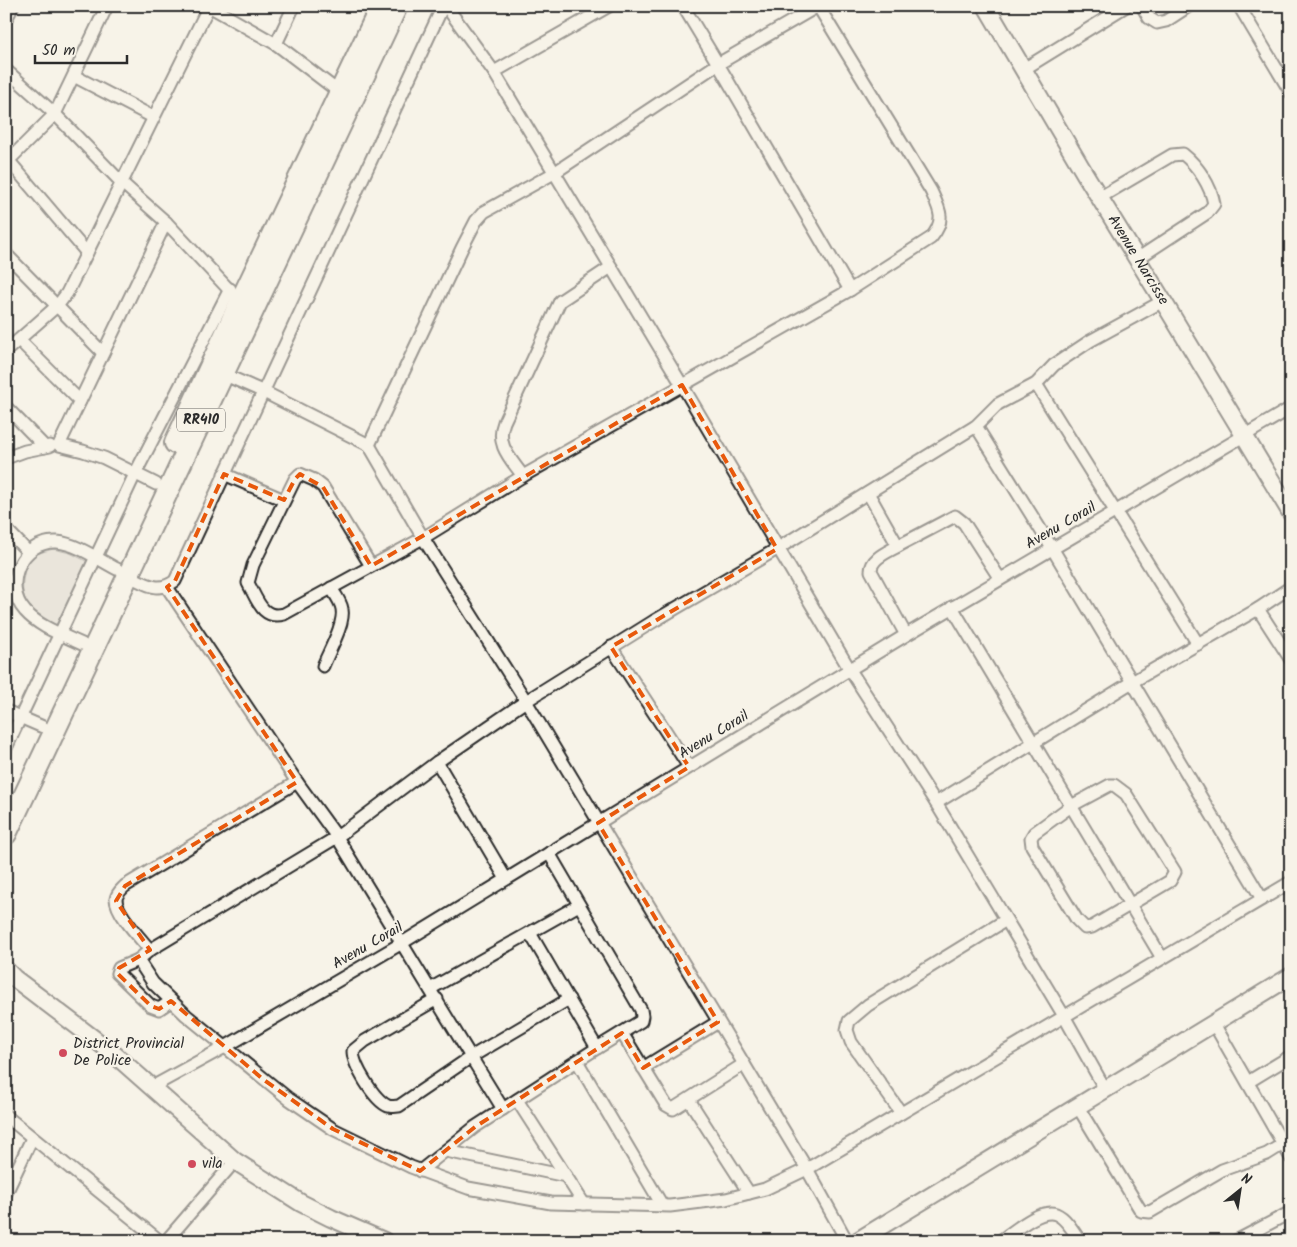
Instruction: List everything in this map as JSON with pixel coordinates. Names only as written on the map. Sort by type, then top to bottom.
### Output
[{"type":"highway","name":"RR410","points":[[6,834],[122,572],[156,484],[235,296],[381,6]]},
{"type":"highway","name":"RR410","points":[[6,806],[82,644],[122,572],[223,374],[396,6]]},
{"type":"street","points":[[6,19],[13,6]]},
{"type":"street","points":[[87,253],[8,162],[55,114],[107,6]]},
{"type":"street","points":[[6,351],[58,306],[75,279],[209,6],[276,44],[339,92]]},
{"type":"street","points":[[276,44],[294,6]]},
{"type":"street","points":[[82,644],[34,620],[25,612],[18,601],[14,587],[20,562],[28,552],[43,544],[56,542],[70,545],[152,586],[167,587],[175,582],[262,391],[444,6],[494,72],[682,384],[777,549],[850,670],[936,803],[1064,1016],[1105,1090]]},
{"type":"street","points":[[494,72],[609,6]]},
{"type":"street","points":[[683,6],[850,290]]},
{"type":"street","points":[[369,445],[476,221],[484,212],[554,172],[718,64],[818,6],[931,192],[940,214],[941,222],[937,231],[931,238],[850,290],[523,476],[423,538],[284,614],[275,616],[262,608],[248,583],[253,565],[284,500],[295,479],[300,474],[314,480],[323,488],[371,566]]},
{"type":"street","name":"Avenue Narcisse","points":[[986,6],[1099,198],[1291,513]]},
{"type":"street","points":[[1024,69],[1126,6]]},
{"type":"street","points":[[1142,6],[1149,18],[1157,23],[1166,21],[1189,6]]},
{"type":"street","points":[[1238,6],[1289,86]]},
{"type":"street","points":[[6,748],[134,474],[235,296],[166,222],[121,182],[55,114],[7,71]]},
{"type":"street","points":[[74,76],[153,117]]},
{"type":"street","points":[[1099,198],[1172,155],[1183,154],[1192,161],[1212,192],[1214,204],[1207,213],[1137,258]]},
{"type":"street","points":[[59,445],[166,222]]},
{"type":"street","points":[[8,258],[103,353]]},
{"type":"street","points":[[523,476],[502,443],[500,434],[504,422],[560,301],[611,267]]},
{"type":"street","points":[[171,1002],[159,1009],[151,1006],[117,973],[118,968],[138,960],[150,950],[337,837],[437,762],[526,701],[654,621],[777,549],[976,426],[998,404],[1036,384],[1054,365],[1090,341],[1163,301]]},
{"type":"street","points":[[19,340],[80,401]]},
{"type":"street","points":[[223,374],[262,391],[369,445],[423,538],[526,701],[807,1169],[846,1241]]},
{"type":"street","points":[[1036,384],[1198,644]]},
{"type":"street","points":[[6,407],[45,447]]},
{"type":"street","name":"Avenu Corail","points":[[152,1087],[225,1047],[402,943],[952,607],[1291,408]]},
{"type":"street","points":[[976,426],[1052,548],[1262,899]]},
{"type":"street","points":[[6,458],[25,451],[59,445],[104,458],[156,484]]},
{"type":"street","points":[[224,474],[284,500]]},
{"type":"street","points":[[868,493],[898,546]]},
{"type":"street","points":[[906,635],[871,571],[871,567],[876,560],[898,546],[955,516],[964,523],[1000,579]]},
{"type":"street","points":[[6,529],[28,552]]},
{"type":"street","points":[[167,587],[297,782],[337,837],[504,1109]]},
{"type":"street","points":[[936,803],[1132,682],[1258,609],[1291,587]]},
{"type":"street","points":[[323,666],[341,624],[342,615],[342,607],[331,588]]},
{"type":"street","points":[[952,607],[1162,958]]},
{"type":"street","points":[[1258,609],[1291,660]]},
{"type":"street","points":[[612,647],[689,768]]},
{"type":"street","points":[[6,711],[43,727]]},
{"type":"street","points":[[437,762],[506,879]]},
{"type":"street","points":[[150,950],[120,911],[116,901],[118,893],[124,886],[297,782]]},
{"type":"street","points":[[1110,785],[1118,787],[1126,794],[1175,872],[1170,881],[1092,927],[1085,928],[1077,920],[1032,846],[1034,833],[1071,806],[1110,785]]},
{"type":"street","points":[[420,1171],[475,1128],[641,1021],[641,1010],[549,853]]},
{"type":"street","points":[[138,960],[153,983],[171,1002],[283,1095],[333,1129],[420,1171],[468,1188],[551,1203],[662,1206],[726,1199],[765,1189],[807,1169],[1291,882]]},
{"type":"street","points":[[569,999],[471,1057],[399,1106],[387,1106],[378,1098],[357,1068],[353,1058],[354,1051],[358,1046],[434,994],[530,932],[579,905]]},
{"type":"street","points":[[901,1113],[851,1042],[846,1030],[849,1021],[868,1005],[1006,920]]},
{"type":"street","points":[[530,932],[597,1048]]},
{"type":"street","points":[[9,974],[114,1054],[235,1161],[301,1203],[384,1241]]},
{"type":"street","points":[[857,1241],[1291,976]]},
{"type":"street","points":[[644,1068],[718,1022]]},
{"type":"street","points":[[1214,1024],[1291,1158]]},
{"type":"street","points":[[622,1034],[666,1105],[673,1109],[744,1064]]},
{"type":"street","points":[[1248,1082],[1291,1056]]},
{"type":"street","points":[[577,1061],[662,1206]]},
{"type":"street","points":[[517,1100],[584,1204]]},
{"type":"street","points":[[689,1100],[749,1193]]},
{"type":"street","points":[[1078,1107],[1142,1211],[1150,1212],[1222,1170],[1267,1154],[1283,1144]]},
{"type":"street","points":[[6,1116],[160,1241]]},
{"type":"street","points":[[6,1193],[32,1138]]},
{"type":"street","points":[[446,1150],[566,1176]]},
{"type":"street","points":[[166,1241],[235,1161]]},
{"type":"street","points":[[1236,1241],[1291,1212]]},
{"type":"street","points":[[1000,1241],[1028,1221],[1044,1214],[1056,1214],[1067,1223],[1080,1241]]},
{"type":"highlighted area","points":[[682,385],[777,549],[611,647],[689,767],[598,823],[718,1022],[643,1068],[622,1033],[475,1127],[420,1171],[333,1129],[264,1080],[171,1001],[159,1009],[151,1006],[117,973],[119,968],[150,950],[116,901],[125,886],[297,782],[167,587],[175,581],[224,474],[284,500],[295,479],[300,474],[323,487],[371,566]]},
{"type":"shaded area","points":[[53,549],[70,553],[88,562],[56,625],[34,612],[25,600],[23,593],[24,575],[30,559],[36,554]]},
{"type":"place","name":"District Provincial De Police","points":[[63,1053]]},
{"type":"place","name":"vila","points":[[192,1164]]}]
